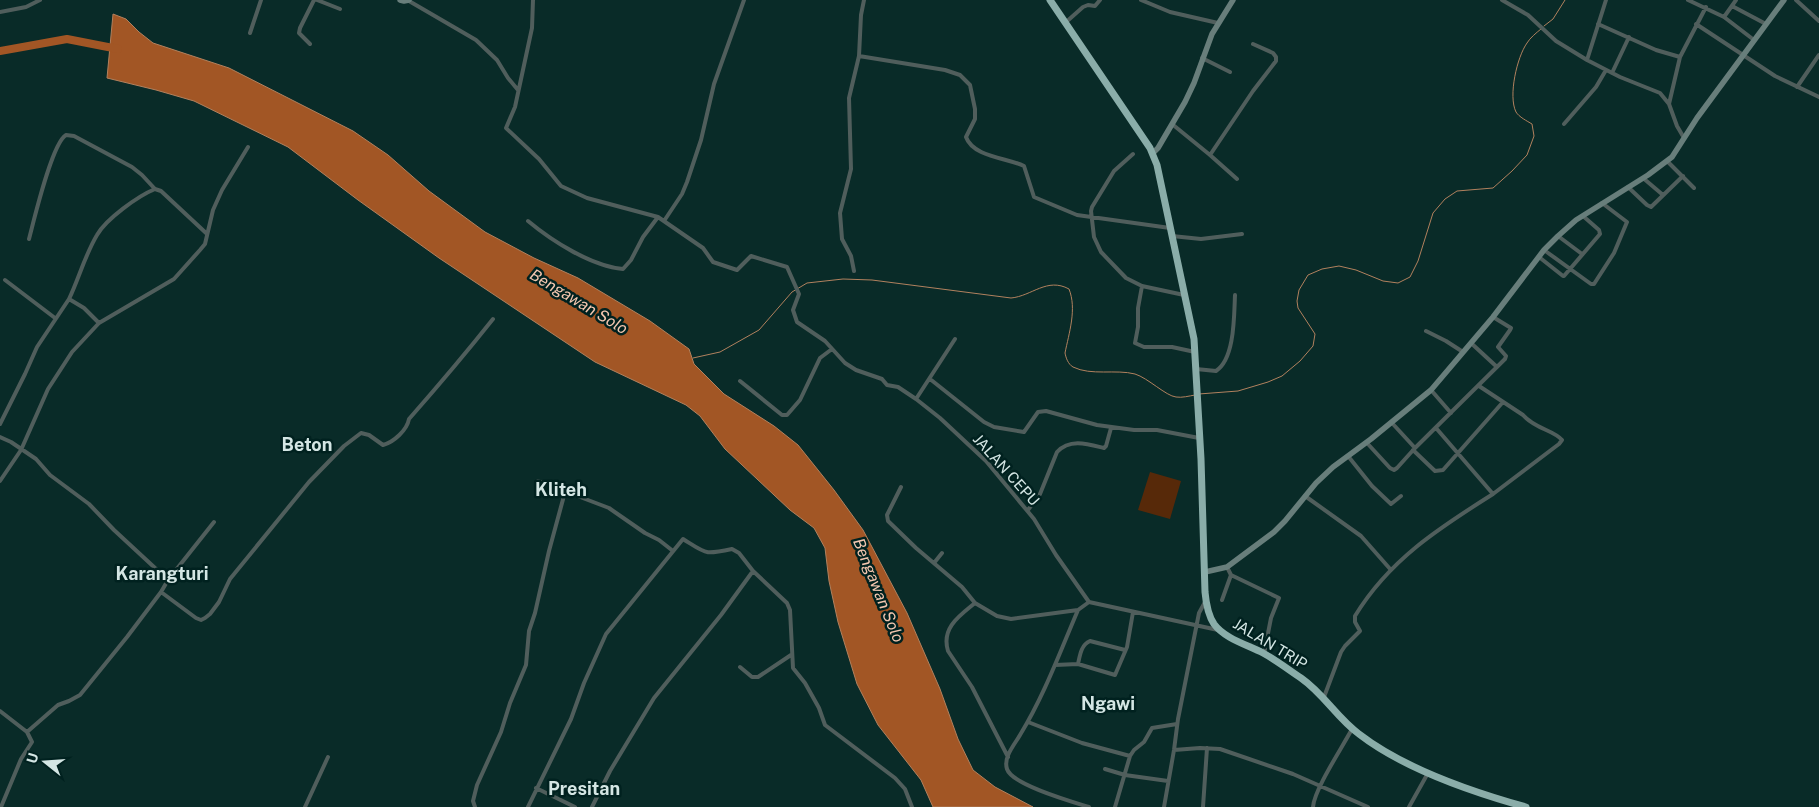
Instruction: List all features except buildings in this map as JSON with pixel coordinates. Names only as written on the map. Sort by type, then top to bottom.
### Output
[{"type":"highway","name":"JALAN TRIP","points":[[1050,0],[1153,153],[1162,183],[1192,326],[1195,352],[1206,601],[1209,615],[1220,630],[1264,654],[1302,679],[1324,697],[1353,729],[1380,747],[1428,773],[1526,807]]},
{"type":"street","points":[[0,12],[26,7],[40,0]]},
{"type":"street","points":[[250,33],[261,0]]},
{"type":"street","points":[[310,44],[300,33],[300,28],[315,0],[340,9]]},
{"type":"street","points":[[400,0],[409,1],[476,40],[497,60],[518,90]]},
{"type":"street","points":[[533,0],[532,28],[514,111],[506,128],[539,159],[558,184],[587,198],[664,220],[682,194],[687,182],[696,155],[714,84],[744,0]]},
{"type":"street","points":[[854,271],[851,256],[842,239],[840,212],[851,169],[849,98],[858,56],[864,0]]},
{"type":"street","points":[[1065,23],[1082,7],[1088,5],[1095,6],[1100,0]]},
{"type":"street","points":[[1141,0],[1155,7],[1218,23]]},
{"type":"street","points":[[1155,7],[1158,0]]},
{"type":"street","points":[[1153,153],[1158,148],[1194,83],[1202,58],[1218,23],[1233,0]]},
{"type":"street","points":[[1502,0],[1528,15],[1562,46],[1628,81],[1656,90],[1669,104],[1677,126],[1684,138]]},
{"type":"street","points":[[1587,60],[1606,0]]},
{"type":"street","points":[[1688,0],[1724,17],[1754,40]]},
{"type":"street","points":[[1724,17],[1736,0]]},
{"type":"street","points":[[1206,572],[1227,568],[1274,532],[1333,467],[1392,423],[1430,390],[1493,317],[1544,250],[1558,236],[1583,216],[1667,161],[1680,146],[1784,0]]},
{"type":"street","points":[[1796,0],[1819,21]]},
{"type":"street","points":[[1732,6],[1766,24]]},
{"type":"street","points":[[1669,104],[1680,57],[1706,8]]},
{"type":"street","points":[[1598,24],[1656,50],[1680,57]]},
{"type":"street","points":[[1696,24],[1775,76],[1819,97]]},
{"type":"street","points":[[1612,72],[1629,37]]},
{"type":"street","points":[[1210,155],[1253,91],[1276,61],[1273,53],[1254,44]]},
{"type":"street","points":[[1797,88],[1819,55]]},
{"type":"street","points":[[858,56],[935,68],[960,75],[970,86],[975,109],[975,119],[966,137],[969,142],[990,156],[1024,166],[1034,197],[1068,212],[1170,228]]},
{"type":"street","points":[[1202,58],[1230,72]]},
{"type":"street","points":[[1564,124],[1591,93],[1606,70]]},
{"type":"street","points":[[1172,124],[1237,180]]},
{"type":"street","points":[[29,239],[46,176],[58,142],[66,135],[74,136],[142,175],[154,189],[161,191],[206,233]]},
{"type":"street","points":[[0,481],[21,450],[48,389],[72,352],[99,323],[174,279],[204,244],[213,210],[222,190],[248,147]]},
{"type":"street","points":[[1133,154],[1114,171],[1092,208],[1094,237],[1101,252],[1126,278],[1142,286],[1184,295]]},
{"type":"street","points":[[1667,161],[1694,188]]},
{"type":"street","points":[[1628,187],[1650,207],[1682,176]]},
{"type":"street","points":[[1643,178],[1663,195]]},
{"type":"street","points":[[0,424],[37,347],[69,299],[90,249],[101,229],[137,198],[154,189]]},
{"type":"street","points":[[1544,250],[1592,285],[1614,253],[1627,222],[1602,203]]},
{"type":"street","points":[[1539,257],[1563,276],[1600,232],[1583,216]]},
{"type":"street","points":[[528,221],[550,238],[594,261],[623,269],[631,260],[643,237],[658,217]]},
{"type":"street","name":"JALAN CEPU","points":[[664,220],[703,248],[716,263],[737,270],[750,256],[753,256],[787,267],[790,270],[791,278],[799,294],[793,310],[796,321],[825,341],[845,362],[856,370],[882,379],[887,385],[898,387],[916,399],[982,456],[1028,510],[1089,602]]},
{"type":"street","points":[[1172,236],[1201,239],[1242,234]]},
{"type":"street","points":[[1558,236],[1582,254]]},
{"type":"street","points":[[4,280],[56,318]]},
{"type":"street","points":[[1142,286],[1135,342],[1144,346],[1172,347],[1195,352]]},
{"type":"street","points":[[1196,369],[1216,371],[1223,364],[1232,340],[1235,295]]},
{"type":"street","points":[[69,299],[84,308],[99,323]]},
{"type":"street","points":[[1366,443],[1392,470],[1397,468],[1506,357],[1498,346],[1511,329],[1510,326],[1493,317]]},
{"type":"street","points":[[161,592],[196,618],[201,620],[205,618],[219,602],[235,573],[322,468],[360,433],[369,434],[383,445],[396,438],[407,425],[409,419],[457,361],[471,348],[493,319]]},
{"type":"street","points":[[1426,331],[1463,352]]},
{"type":"street","points":[[916,399],[955,339]]},
{"type":"street","points":[[1471,343],[1497,367]]},
{"type":"street","points":[[740,381],[782,415],[787,416],[800,400],[820,358],[832,348]]},
{"type":"street","points":[[930,379],[984,422],[994,427],[1024,432],[1038,412],[1042,410],[1111,428],[1150,429],[1199,438]]},
{"type":"street","points":[[1324,697],[1341,652],[1360,632],[1355,622],[1355,616],[1375,588],[1391,570],[1426,538],[1493,494],[1562,440],[1560,437],[1528,421],[1523,415],[1479,386]]},
{"type":"street","points":[[1430,390],[1451,413]]},
{"type":"street","points":[[1392,423],[1435,471],[1439,472],[1458,454],[1503,402]]},
{"type":"street","points":[[1028,510],[1040,494],[1057,452],[1060,449],[1069,444],[1085,444],[1104,448],[1111,428]]},
{"type":"street","points":[[1436,428],[1493,494]]},
{"type":"street","points":[[0,437],[36,459],[50,475],[89,504],[168,580]]},
{"type":"street","points":[[1348,456],[1372,486],[1391,504],[1401,496]]},
{"type":"street","points":[[538,481],[609,508],[644,534],[659,540],[673,551]]},
{"type":"street","points":[[901,486],[887,518],[901,535],[962,587],[975,603],[997,616],[1011,619],[1078,610],[1089,602],[1220,630]]},
{"type":"street","points":[[475,807],[472,801],[477,785],[502,732],[510,703],[526,665],[530,630],[548,550],[565,492]]},
{"type":"street","points":[[1305,496],[1361,536],[1391,570]]},
{"type":"street","points":[[27,732],[58,705],[80,695],[214,522]]},
{"type":"street","points":[[528,807],[567,727],[606,634],[684,539],[709,554],[734,549],[744,558],[752,571],[780,595],[789,606],[791,655],[794,671],[805,683],[819,708],[825,725],[895,778],[905,789],[912,807]]},
{"type":"street","points":[[934,563],[942,554]]},
{"type":"street","points":[[1227,568],[1231,576],[1279,598],[1271,618],[1264,654]]},
{"type":"street","points":[[592,807],[610,771],[654,698],[721,615],[752,571]]},
{"type":"street","points":[[1222,600],[1231,576]]},
{"type":"street","points":[[1164,807],[1177,724],[1196,626],[1200,609],[1206,601]]},
{"type":"street","points":[[975,603],[952,624],[946,636],[946,646],[972,687],[1008,757],[1008,770],[1011,775],[1023,783],[1089,807]]},
{"type":"street","points":[[1008,757],[1028,722],[1078,610]]},
{"type":"street","points":[[1055,665],[1078,664],[1115,675],[1125,650],[1133,612]]},
{"type":"street","points":[[1078,664],[1081,649],[1090,640],[1125,650]]},
{"type":"street","points":[[740,668],[752,676],[758,677],[791,655]]},
{"type":"street","points":[[0,711],[27,732],[32,739],[2,807]]},
{"type":"street","points":[[1028,722],[1082,743],[1130,756]]},
{"type":"street","points":[[1115,807],[1130,756],[1134,750],[1145,740],[1151,728],[1177,724]]},
{"type":"street","points":[[1313,807],[1314,800],[1321,786],[1353,729]]},
{"type":"street","points":[[1203,807],[1207,748]]},
{"type":"street","points":[[1174,750],[1220,749],[1321,786],[1368,807]]},
{"type":"street","points":[[305,807],[328,757]]},
{"type":"street","points":[[1105,769],[1125,775],[1168,781]]},
{"type":"street","points":[[1409,807],[1428,773]]},
{"type":"street","points":[[536,788],[575,807]]},
{"type":"shaded area","points":[[1150,472],[1181,481],[1170,519],[1138,510]]},
{"type":"water","points":[[113,14],[126,19],[153,43],[229,68],[353,131],[388,155],[429,191],[485,232],[534,258],[578,278],[650,321],[689,349],[694,364],[724,394],[774,426],[798,445],[834,490],[863,530],[907,613],[940,689],[958,739],[973,770],[995,787],[1033,807],[933,807],[921,780],[878,725],[857,684],[838,622],[829,581],[825,548],[814,528],[790,510],[725,449],[700,416],[686,405],[595,362],[439,258],[288,147],[194,101],[107,78]]},
{"type":"waterway","points":[[1544,26],[1553,19],[1565,0]]},
{"type":"waterway","points":[[1199,394],[1238,391],[1282,376],[1300,361],[1313,346],[1315,334],[1298,308],[1297,301],[1299,290],[1308,275],[1322,269],[1339,266],[1356,270],[1383,281],[1398,283],[1410,277],[1418,261],[1433,213],[1445,199],[1457,191],[1493,188],[1527,155],[1534,136],[1532,124],[1516,112],[1513,87],[1523,49],[1541,29]]},
{"type":"waterway","name":"Bengawan Solo","points":[[0,51],[67,39],[118,49]]},
{"type":"waterway","points":[[693,358],[720,352],[759,330],[792,292],[807,283],[843,279],[872,280],[1011,298],[1054,285],[1069,289],[1071,297],[1072,321],[1065,353],[1067,361],[1071,366],[1080,370],[1135,374],[1172,396],[1195,395]]},
{"type":"district","name":"Beton","points":[[307,445]]},
{"type":"district","name":"Kliteh","points":[[561,490]]},
{"type":"district","name":"Karangturi","points":[[162,574]]},
{"type":"district","name":"Ngawi","points":[[1108,704]]},
{"type":"district","name":"Presitan","points":[[584,789]]}]
